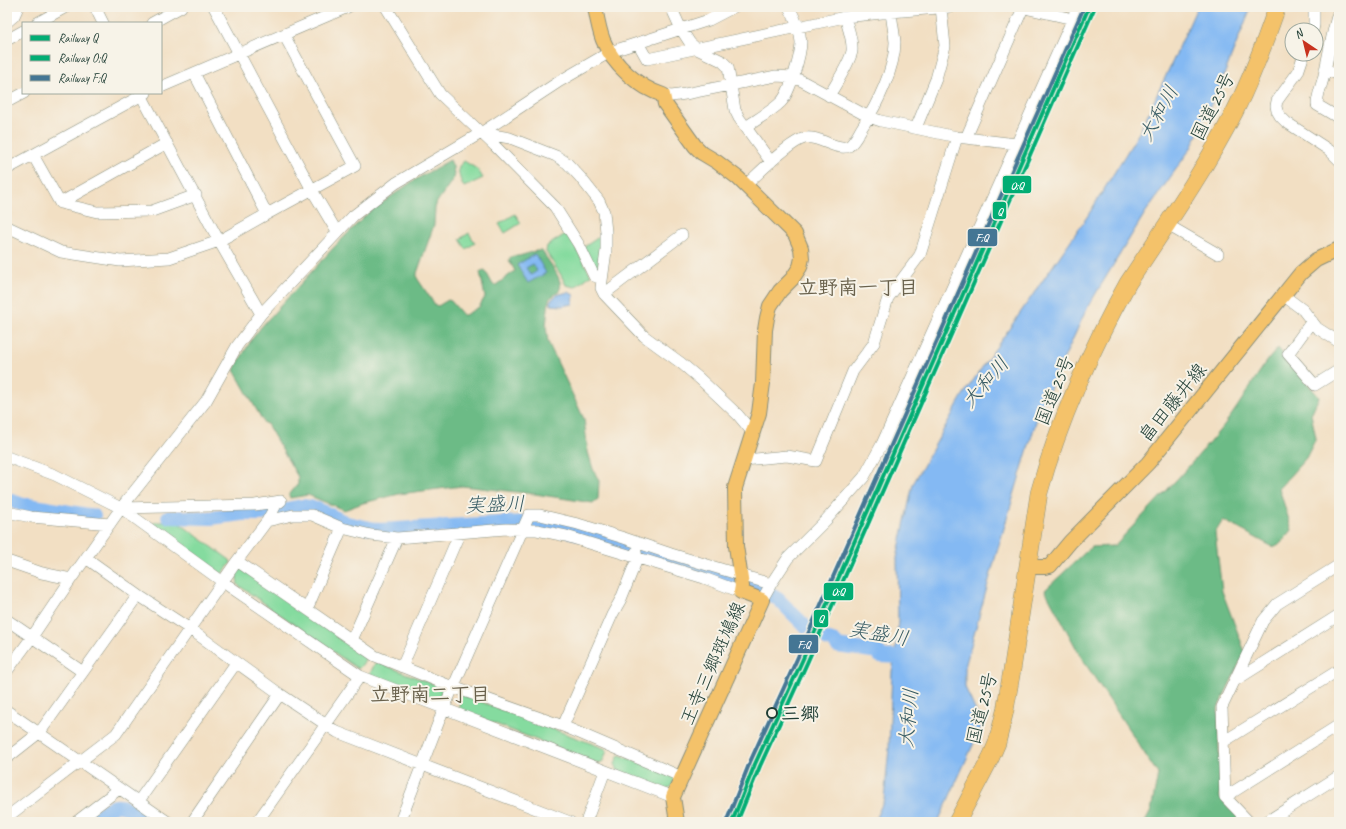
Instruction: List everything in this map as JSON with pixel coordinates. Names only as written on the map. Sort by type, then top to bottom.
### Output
[{"type":"highway","name":"国道25号","points":[[958,822],[997,743],[1005,711],[1013,664],[1039,493],[1066,414],[1108,320],[1128,283],[1209,157],[1234,112],[1254,70],[1277,7]]},
{"type":"main road","points":[[595,7],[603,40],[620,66],[640,84],[653,92],[663,95]]},
{"type":"main road","name":"王寺三郷斑鳩線","points":[[663,95],[665,104],[695,146],[702,153],[717,162],[746,185],[795,234],[802,258],[800,267],[792,279],[780,291],[770,306],[765,330],[763,383],[759,413],[736,488],[736,546],[741,583],[766,592],[673,797]]},
{"type":"main road","name":"畠田藤井線","points":[[1028,568],[1045,568],[1050,566],[1070,542],[1148,463],[1306,268],[1323,256],[1339,249]]},
{"type":"main road","points":[[673,797],[677,822]]},
{"type":"street","points":[[7,22],[14,16],[18,7]]},
{"type":"street","points":[[39,22],[66,7]]},
{"type":"street","points":[[95,7],[102,22]]},
{"type":"street","points":[[154,22],[181,7]]},
{"type":"street","points":[[214,7],[312,190],[337,232]]},
{"type":"street","points":[[162,87],[348,7]]},
{"type":"street","points":[[386,7],[440,94],[555,207],[579,245],[594,276],[602,279]]},
{"type":"street","points":[[670,7],[690,43],[722,61],[728,67],[736,110],[771,162]]},
{"type":"street","points":[[7,671],[121,508],[206,401],[237,346],[261,314],[352,216],[396,183],[481,133],[560,81],[610,52],[709,20],[734,7]]},
{"type":"street","points":[[746,127],[781,102],[786,96],[793,77],[801,42],[798,27],[789,7]]},
{"type":"street","points":[[638,43],[647,60],[845,17],[890,9],[944,7],[945,46],[936,79],[916,128]]},
{"type":"street","points":[[744,460],[787,456],[816,461],[853,371],[874,343],[888,298],[920,254],[962,137],[1022,7],[1046,9],[1073,19]]},
{"type":"street","points":[[766,592],[788,558],[826,520],[864,477],[882,444],[1078,7]]},
{"type":"street","points":[[1314,7],[1314,22]]},
{"type":"street","points":[[746,185],[788,147],[805,138],[816,139],[839,147],[850,145],[869,117],[889,75],[895,43],[890,9]]},
{"type":"street","points":[[1339,10],[1317,99],[1317,105],[1339,118]]},
{"type":"street","points":[[829,96],[850,58],[852,51],[851,40],[845,17]]},
{"type":"street","points":[[7,40],[22,32]]},
{"type":"street","points":[[8,227],[61,252],[120,261],[169,258],[219,241],[355,166],[284,35]]},
{"type":"street","points":[[1301,62],[1298,72],[1277,101],[1277,111],[1286,122],[1329,150],[1339,160]]},
{"type":"street","points":[[1325,69],[1339,75]]},
{"type":"street","points":[[194,73],[267,214]]},
{"type":"street","points":[[663,95],[672,96],[685,94],[776,76],[793,77],[881,122],[962,137],[1016,144]]},
{"type":"street","points":[[7,102],[22,94]]},
{"type":"street","points":[[7,169],[143,94],[219,241],[261,314]]},
{"type":"street","points":[[481,133],[510,138],[556,156],[567,163],[580,177],[599,201],[604,212],[606,251],[601,288],[604,294],[644,336],[700,379],[738,415],[753,433]]},
{"type":"street","points":[[60,203],[167,143]]},
{"type":"street","points":[[33,156],[60,203],[97,212],[152,212],[196,195]]},
{"type":"street","points":[[1166,224],[1218,254]]},
{"type":"street","points":[[604,294],[682,235]]},
{"type":"street","points":[[1283,295],[1303,310],[1318,328],[1339,342]]},
{"type":"street","points":[[1312,321],[1288,354],[1315,385],[1339,370]]},
{"type":"street","points":[[7,456],[55,475],[121,508],[223,582],[360,676],[673,797]]},
{"type":"street","points":[[7,817],[116,734],[190,630],[236,561],[268,519],[276,505],[281,501],[255,505],[121,508]]},
{"type":"street","points":[[7,512],[31,517],[110,524]]},
{"type":"street","points":[[268,519],[293,515],[312,515],[342,528],[370,535],[397,538],[525,528],[637,552],[741,583]]},
{"type":"street","points":[[400,822],[444,708],[525,528],[529,515],[571,522],[624,538],[637,552],[704,578],[741,583]]},
{"type":"street","points":[[307,609],[342,528]]},
{"type":"street","points":[[402,667],[460,532]]},
{"type":"street","points":[[352,640],[397,538]]},
{"type":"street","points":[[563,726],[612,615],[621,599],[637,552]]},
{"type":"street","points":[[86,558],[138,596],[190,630],[280,694],[337,732],[570,822]]},
{"type":"street","points":[[7,561],[42,573],[71,579]]},
{"type":"street","points":[[236,561],[375,656],[453,687],[563,726],[682,777]]},
{"type":"street","points":[[1249,822],[1225,797],[1222,707],[1263,621],[1277,604],[1339,565]]},
{"type":"street","points":[[7,758],[40,732],[138,596]]},
{"type":"street","points":[[1235,680],[1339,615]]},
{"type":"street","points":[[7,620],[83,672]]},
{"type":"street","points":[[138,802],[236,663]]},
{"type":"street","points":[[1223,742],[1339,670]]},
{"type":"street","points":[[257,822],[360,676]]},
{"type":"street","points":[[192,822],[280,694]]},
{"type":"street","points":[[7,711],[40,732],[168,822]]},
{"type":"street","points":[[1225,797],[1339,725]]},
{"type":"street","points":[[586,822],[605,771]]},
{"type":"street","points":[[1266,822],[1339,776]]},
{"type":"street","points":[[76,822],[119,789]]},
{"type":"green space","points":[[450,160],[453,167],[453,179],[437,202],[435,208],[434,225],[417,273],[417,278],[435,305],[438,306],[448,300],[451,301],[463,315],[465,315],[479,307],[485,297],[481,271],[485,270],[493,285],[496,285],[515,271],[509,260],[511,257],[542,251],[557,274],[560,284],[558,291],[549,299],[546,326],[548,342],[584,419],[588,452],[593,469],[599,481],[598,499],[593,503],[535,494],[462,486],[399,494],[363,503],[344,510],[308,495],[290,498],[289,495],[298,484],[298,477],[267,424],[264,423],[234,370],[252,339],[262,326],[335,246],[368,213],[413,181]]},
{"type":"green space","points":[[464,161],[477,169],[483,178],[464,187],[461,182],[459,166]]},
{"type":"green space","points":[[515,214],[521,223],[505,233],[499,224]]},
{"type":"green space","points":[[469,233],[475,243],[466,249],[460,239]]},
{"type":"green space","points":[[567,233],[591,275],[575,287],[566,285],[546,252],[547,246]]},
{"type":"green space","points":[[602,235],[598,268],[594,271],[584,247]]},
{"type":"green space","points":[[1278,348],[1319,397],[1311,414],[1316,438],[1306,458],[1279,488],[1292,530],[1281,543],[1273,547],[1223,520],[1215,533],[1222,591],[1245,652],[1218,708],[1220,798],[1243,822],[1145,822],[1151,811],[1158,774],[1081,657],[1045,590],[1091,547],[1114,546],[1211,441],[1238,406],[1270,357]]},
{"type":"green space","points":[[155,522],[179,523],[230,560],[231,563],[222,574],[153,524]]},
{"type":"green space","points":[[241,568],[366,655],[361,666],[358,669],[238,585],[236,571]]},
{"type":"green space","points":[[377,662],[443,688],[439,697],[435,700],[370,674],[375,663]]},
{"type":"green space","points":[[460,694],[606,749],[607,751],[602,763],[598,764],[460,710]]},
{"type":"green space","points":[[620,755],[677,777],[671,787],[666,789],[618,771],[615,764],[618,756]]},
{"type":"green space","points":[[114,816],[126,822],[104,822]]},
{"type":"water","name":"大和川","points":[[1197,7],[1251,7],[1220,85],[1191,148],[1145,213],[1087,308],[1038,415],[996,555],[965,667],[965,687],[982,725],[938,822],[874,822],[884,800],[889,748],[892,671],[898,621],[897,558],[913,484],[963,395],[1087,217],[1140,131]]},
{"type":"water","points":[[535,254],[546,273],[528,283],[517,265]],"holes":[[[533,264],[537,271],[531,275],[526,268]]]},
{"type":"water","points":[[568,292],[574,295],[573,304],[562,306],[551,305],[550,301],[557,295]]},
{"type":"waterway","name":"実盛川","points":[[7,499],[23,505],[94,516]]},
{"type":"waterway","name":"実盛川","points":[[168,517],[211,518],[243,514],[261,514],[303,506],[316,508],[347,523],[380,530],[534,522],[593,537],[758,587],[778,599],[805,626]]},
{"type":"waterway","name":"実盛川","points":[[826,639],[835,642],[837,646],[879,652],[880,656],[900,657],[908,660],[914,659]]},
{"type":"waterway","points":[[91,822],[109,808],[114,806],[130,809],[149,822]]},
{"type":"rail line","name":"F;Q","points":[[727,820],[750,762],[797,659],[1084,7]]},
{"type":"rail line","name":"Q","points":[[732,822],[755,764],[802,661],[1089,7]]},
{"type":"rail line","name":"O;Q","points":[[737,822],[760,766],[807,663],[1094,9]]},
{"type":"place","name":"三郷","points":[[772,713]]},
{"type":"district","name":"立野南一丁目","points":[[858,287]]},
{"type":"district","name":"立野南二丁目","points":[[430,694]]}]
